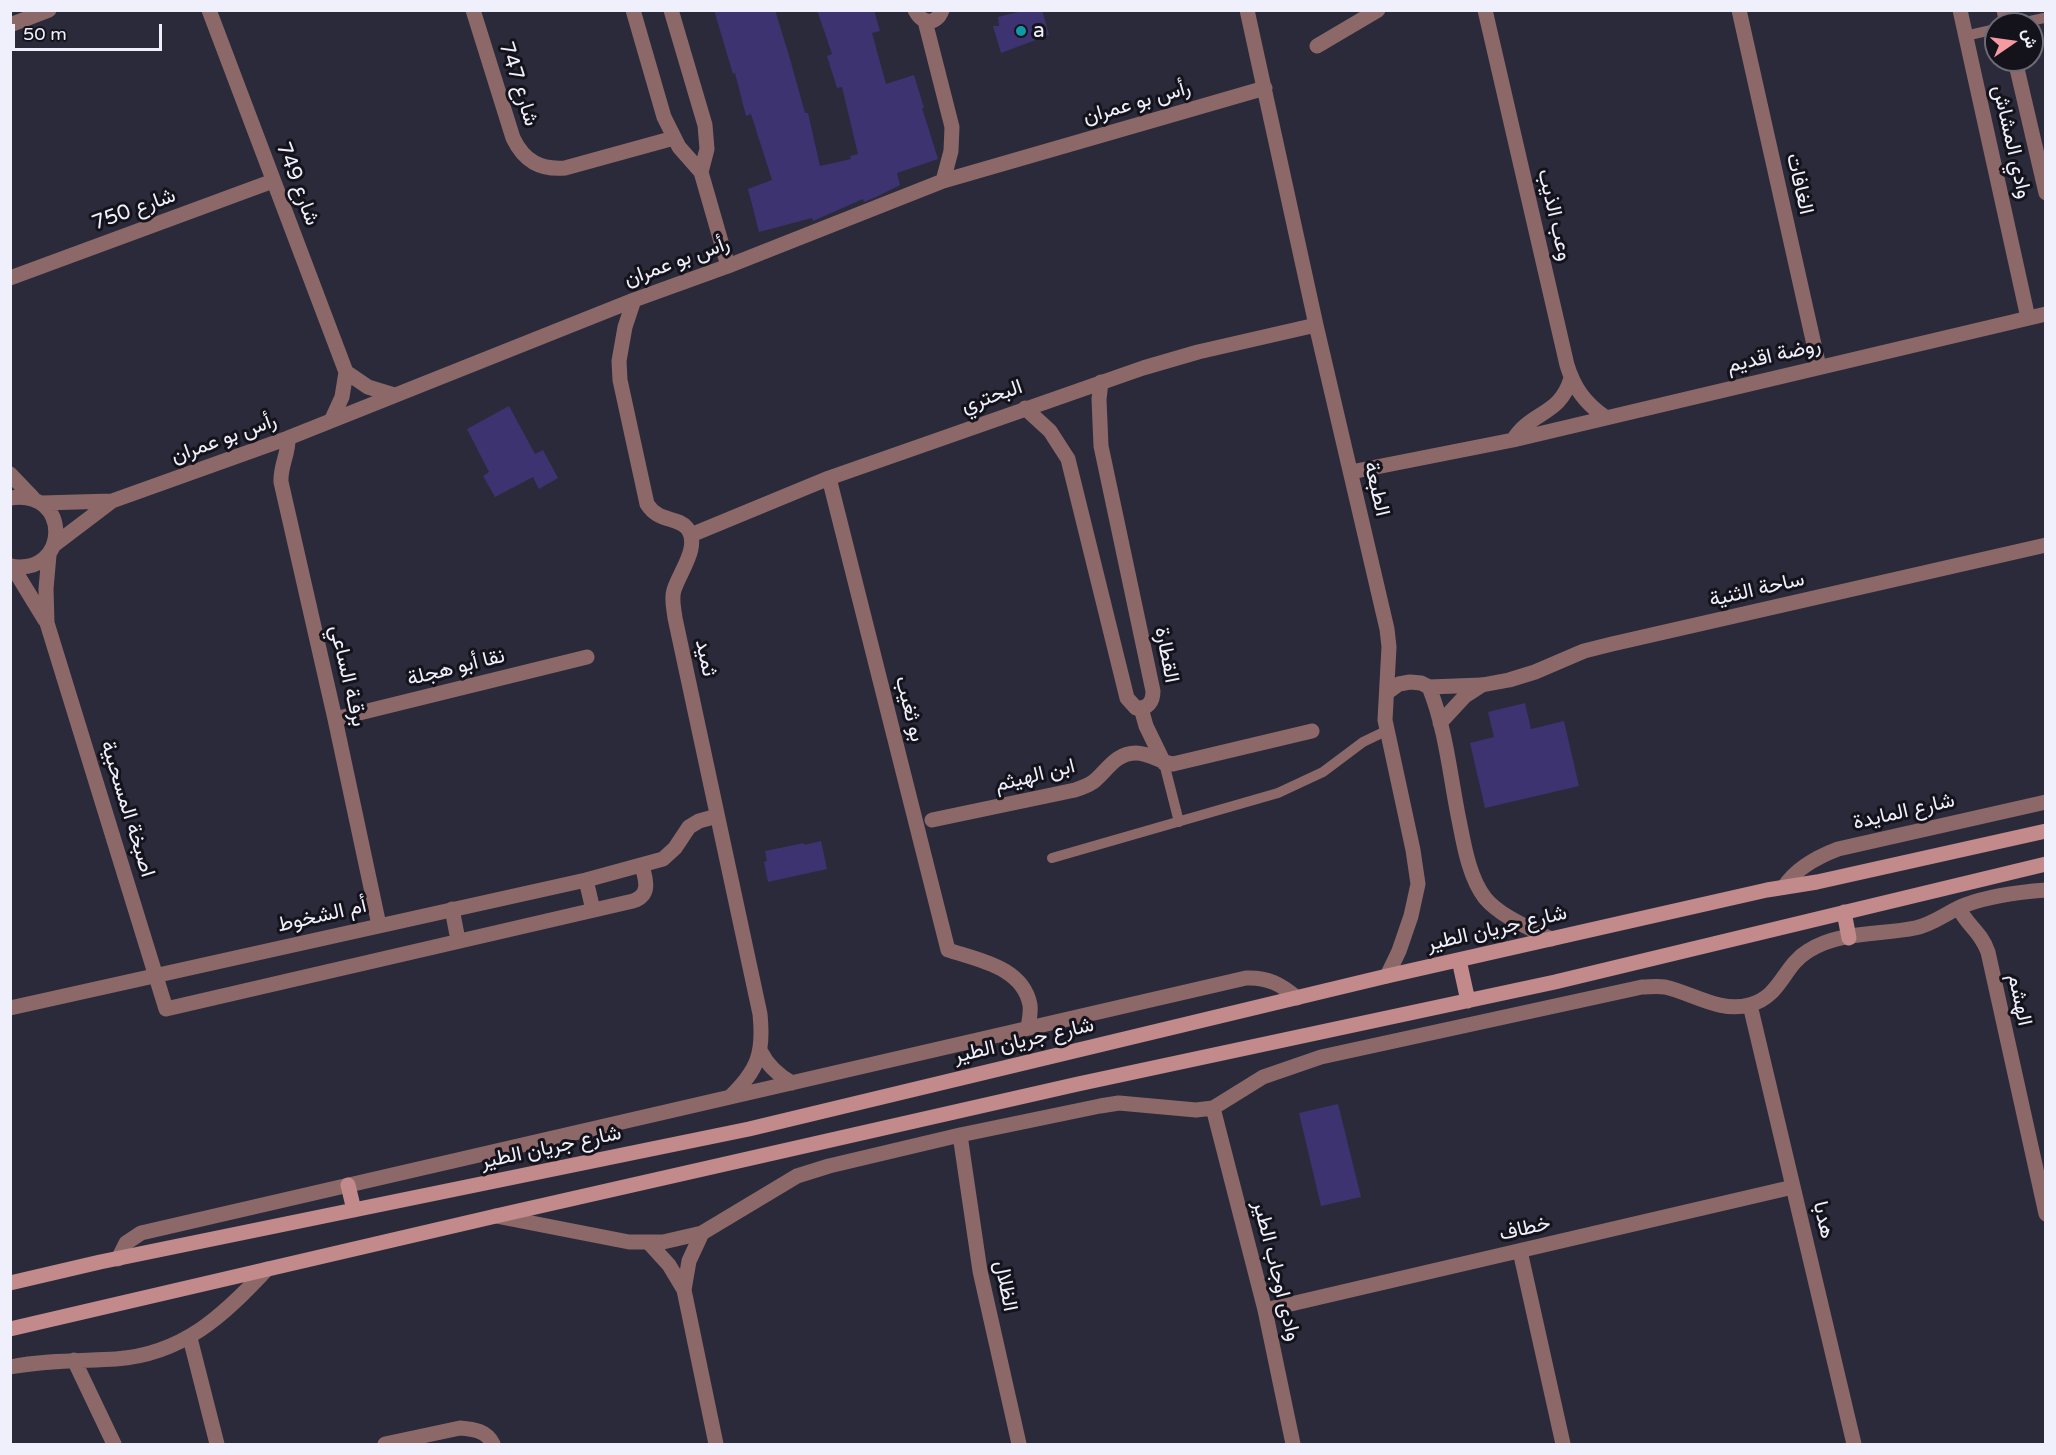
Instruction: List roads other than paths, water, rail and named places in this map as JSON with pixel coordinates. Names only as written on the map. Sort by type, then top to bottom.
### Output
[{"type":"street","points":[[10,25],[49,10]]},
{"type":"street","name":"شارع 749","points":[[208,10],[346,372]]},
{"type":"street","name":"شارع 747","points":[[473,10],[513,138],[519,150],[528,160],[552,169],[565,168],[674,138]]},
{"type":"street","points":[[633,10],[664,117],[674,138],[700,172],[728,266]]},
{"type":"street","points":[[671,10],[705,125],[707,149],[700,172]]},
{"type":"street","points":[[920,16],[935,21],[942,10]]},
{"type":"street","name":"الطبعة","points":[[1247,10],[1316,325],[1387,629],[1388,692],[1385,720],[1413,850],[1418,884],[1411,916],[1387,976]]},
{"type":"street","points":[[1317,46],[1378,10]]},
{"type":"street","name":"وعب الذيب","points":[[1485,10],[1571,378],[1585,400],[1605,417]]},
{"type":"street","name":"الغافات","points":[[1739,10],[1819,367]]},
{"type":"street","name":"وادي المشاش","points":[[1959,10],[2028,318]]},
{"type":"street","points":[[920,16],[951,127],[951,151],[943,182]]},
{"type":"street","points":[[2018,72],[2046,194]]},
{"type":"street","name":"رأس بو عمران","points":[[11,566],[32,566],[112,501],[288,438],[634,300],[943,182],[1265,88]]},
{"type":"street","name":"شارع 750","points":[[10,278],[273,181]]},
{"type":"street","points":[[634,300],[625,327],[619,361],[620,380],[646,499],[653,513],[684,524],[691,535]]},
{"type":"street","name":"روضة اقديم","points":[[1350,472],[1513,440],[2046,314]]},
{"type":"street","name":"البحتري","points":[[691,535],[829,478],[1101,382],[1198,352],[1316,325]]},
{"type":"street","points":[[331,421],[342,397],[346,372],[368,387],[394,395]]},
{"type":"street","points":[[1513,440],[1524,425],[1564,397],[1571,378]]},
{"type":"street","name":"القطارة","points":[[1025,408],[1050,431],[1068,459],[1127,698],[1132,705],[1141,708],[1151,703],[1153,691],[1101,446],[1099,399],[1101,382]]},
{"type":"street","name":"برقـة الساعي","points":[[288,438],[281,468],[281,482],[379,925]]},
{"type":"street","name":"اصبخة المسحبية","points":[[10,474],[49,510],[56,527],[46,589],[47,623]]},
{"type":"street","name":"بو ثغيب","points":[[829,478],[948,950],[1004,970],[1021,983],[1030,1005],[1028,1028]]},
{"type":"street","name":"رأس بو عمران","points":[[10,498],[22,497],[37,501],[112,501]]},
{"type":"street","name":"ثميد","points":[[691,535],[692,549],[674,591],[673,607],[760,1014],[761,1052],[749,1076],[729,1097]]},
{"type":"street","name":"ساحة الثنية","points":[[1388,692],[1399,684],[1410,682],[1421,683],[1429,687],[1482,685],[1523,676],[1584,651],[2046,545]]},
{"type":"street","name":"اصبخة المسحبية","points":[[11,566],[47,623],[166,1009],[458,940]]},
{"type":"street","name":"نقا أبو هجلة","points":[[335,719],[587,657]]},
{"type":"street","name":"ساحة الثنية","points":[[1440,723],[1465,696],[1482,685]]},
{"type":"street","points":[[1429,687],[1440,723],[1463,839],[1476,881],[1486,898],[1499,909],[1551,939]]},
{"type":"street","points":[[1141,708],[1146,726],[1164,763]]},
{"type":"street","name":"ابن الهيثم","points":[[932,820],[1075,790],[1093,782],[1112,762],[1132,753],[1146,754],[1164,763],[1173,764],[1312,731]]},
{"type":"street","name":"شارع المايدة","points":[[1784,887],[1800,869],[1824,854],[1838,849],[2046,802]]},
{"type":"street","name":"أم الشخوط","points":[[10,1008],[642,866],[663,859],[675,848],[689,827],[699,821],[717,816]]},
{"type":"street","name":"شارع جريان الطير","points":[[10,1283],[749,1129],[1387,976],[2046,831]]},
{"type":"street","points":[[10,1329],[1078,1084],[1566,979],[2046,864]]},
{"type":"street","points":[[452,909],[458,940],[593,910],[639,899],[646,889],[646,878],[642,866]]},
{"type":"street","points":[[586,880],[593,910]]},
{"type":"street","points":[[496,1216],[605,1238],[649,1243],[676,1240],[702,1233],[781,1185],[811,1170],[960,1135],[1119,1103],[1196,1110],[1213,1108],[1263,1077],[1321,1057],[1642,987],[1664,987],[1728,1007],[1750,1005],[1769,995],[1800,957],[1809,950],[1834,940],[1926,926],[1959,908],[1976,902],[2046,890]]},
{"type":"street","name":"الهشم","points":[[1959,908],[1964,918],[1982,938],[1988,952],[2046,1214]]},
{"type":"street","points":[[1844,912],[1849,938]]},
{"type":"street","points":[[1460,960],[1468,1000]]},
{"type":"street","points":[[118,1259],[126,1243],[141,1233],[1246,978],[1267,979],[1285,988],[1297,998]]},
{"type":"street","name":"هدبا","points":[[1750,1005],[1854,1444]]},
{"type":"street","points":[[761,1052],[777,1073],[792,1083]]},
{"type":"street","name":"وادى اوجاب الطير","points":[[1213,1108],[1265,1310],[1293,1444]]},
{"type":"street","name":"الظلال","points":[[960,1135],[980,1271],[1019,1444]]},
{"type":"street","points":[[348,1185],[354,1210]]},
{"type":"street","name":"خطاف","points":[[1265,1310],[1793,1187]]},
{"type":"street","points":[[684,1290],[689,1261],[702,1233]]},
{"type":"street","points":[[649,1243],[669,1265],[684,1290],[717,1444]]},
{"type":"street","points":[[1520,1251],[1563,1444]]},
{"type":"street","points":[[10,1367],[48,1361],[119,1358],[170,1347],[190,1338],[246,1292],[267,1269]]},
{"type":"street","points":[[190,1338],[217,1444]]},
{"type":"street","points":[[75,1360],[114,1444]]},
{"type":"street","points":[[385,1444],[460,1428],[483,1433],[491,1439],[493,1444]]},
{"type":"lane","points":[[1965,36],[1984,32]]},
{"type":"lane","points":[[1052,858],[1278,793],[1323,772],[1363,742],[1388,730]]},
{"type":"lane","points":[[1164,763],[1179,822]]},
{"type":"place","name":"a","points":[[1021,31]]}]
